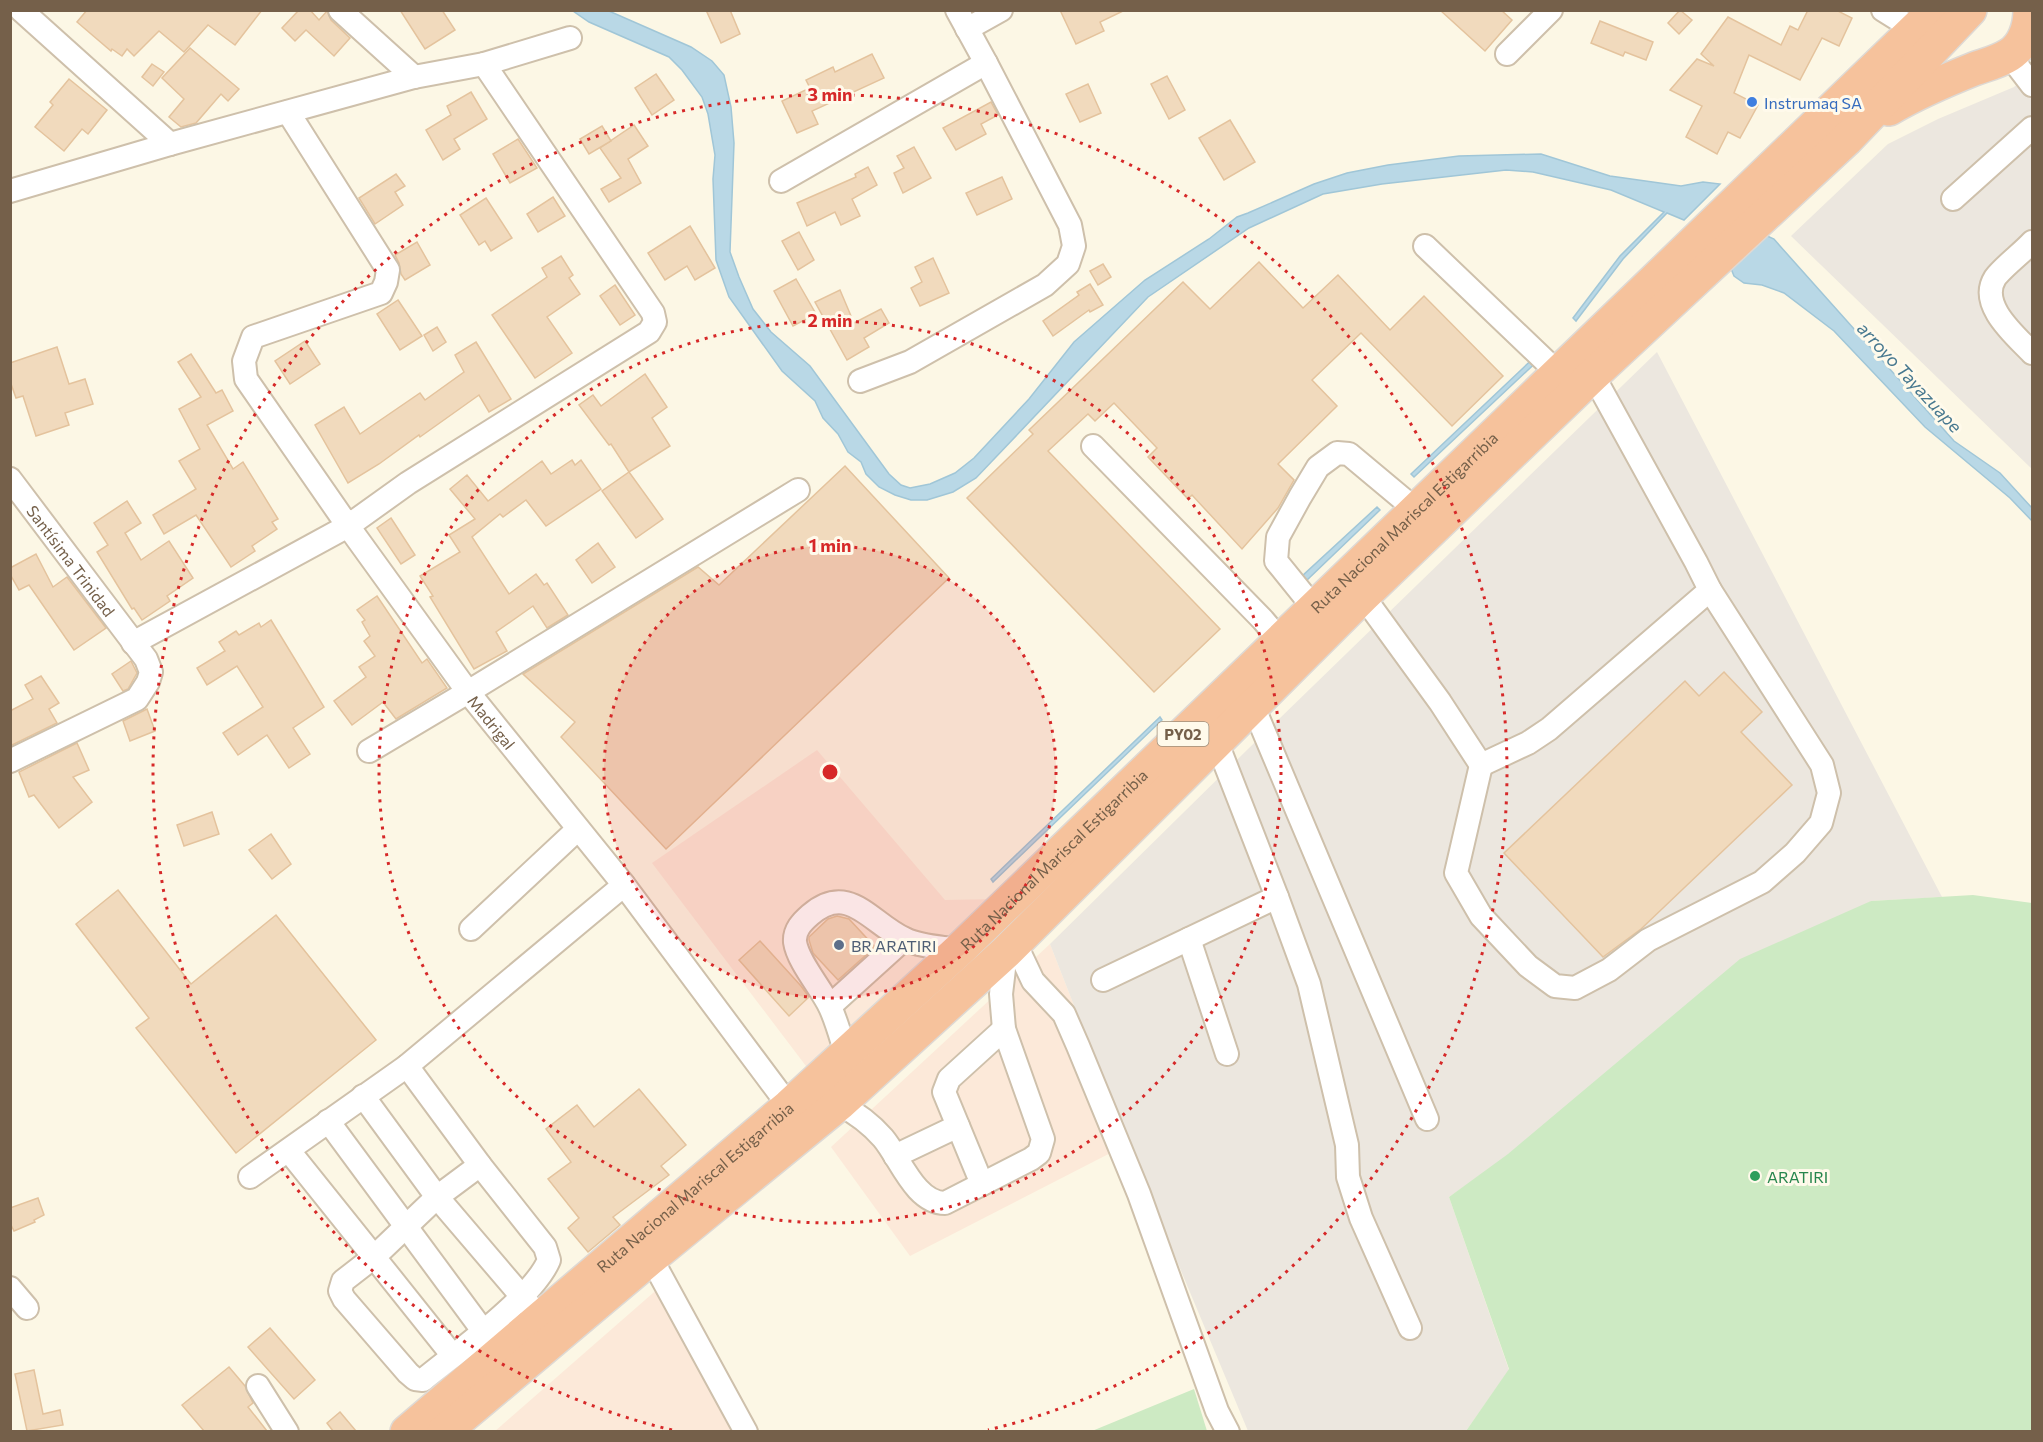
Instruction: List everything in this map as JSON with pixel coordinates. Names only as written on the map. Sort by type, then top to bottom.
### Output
[{"type":"highway","name":"Ruta Nacional Mariscal Estigarribia","points":[[407,1431],[492,1342],[540,1317],[645,1246],[839,1104],[1011,947],[1364,597],[1593,375],[1846,140],[1970,10]]},
{"type":"highway","points":[[1846,140],[1914,94],[2009,55],[2022,43],[2030,22],[2030,10]]},
{"type":"highway","name":"Ruta Nacional Mariscal Estigarribia","points":[[645,1246],[789,1106],[959,950],[1925,20]]},
{"type":"highway","name":"Ruta Nacional Mariscal Estigarribia","points":[[444,1431],[540,1317]]},
{"type":"street","points":[[21,10],[170,144]]},
{"type":"street","points":[[340,10],[414,77]]},
{"type":"street","points":[[860,381],[909,362],[1045,285],[1068,264],[1074,246],[1070,225],[962,20],[1001,10]]},
{"type":"street","points":[[1507,54],[1551,10]]},
{"type":"street","points":[[1883,10],[1925,20]]},
{"type":"street","points":[[10,191],[414,77],[484,64],[570,38]]},
{"type":"street","points":[[2009,55],[2032,85]]},
{"type":"street","points":[[781,181],[986,63]]},
{"type":"street","points":[[133,643],[348,526],[408,483],[649,332],[655,322],[653,314],[484,64]]},
{"type":"street","name":"Madrigal","points":[[288,112],[388,270],[381,293],[253,337],[244,361],[246,379],[348,526],[468,692],[624,885],[789,1106]]},
{"type":"street","points":[[1953,199],[2032,128]]},
{"type":"street","points":[[2032,242],[1995,278],[1991,290],[1993,307],[2004,324],[2032,353]]},
{"type":"street","points":[[1425,246],[1558,373]]},
{"type":"street","points":[[1364,597],[1440,702],[1481,765],[1456,873],[1481,916],[1528,966],[1555,986],[1575,988],[1609,970],[1648,940],[1762,882],[1796,853],[1821,823],[1829,793],[1822,765],[1710,591],[1593,375]]},
{"type":"street","points":[[1093,446],[1280,640]]},
{"type":"street","points":[[1314,608],[1276,561],[1278,537],[1318,467],[1337,453],[1349,454],[1416,510]]},
{"type":"street","name":"Santísima Trinidad","points":[[10,479],[146,660],[151,672],[148,682],[137,699],[10,761]]},
{"type":"street","points":[[369,751],[798,490]]},
{"type":"street","points":[[1481,765],[1528,743],[1549,729],[1710,591]]},
{"type":"street","points":[[1254,706],[1427,1119]]},
{"type":"street","points":[[1217,743],[1310,984],[1347,1145],[1348,1177],[1361,1218],[1410,1328]]},
{"type":"street","points":[[471,929],[578,828]]},
{"type":"street","points":[[250,1177],[407,1066],[624,885]]},
{"type":"street","points":[[1103,980],[1277,897]]},
{"type":"street","points":[[846,1054],[830,1006],[801,957],[795,942],[797,930],[805,919],[831,901],[840,902],[858,908],[904,939],[959,950]]},
{"type":"street","points":[[830,1006],[904,939]]},
{"type":"street","points":[[1189,939],[1227,1054]]},
{"type":"street","points":[[839,1104],[856,1113],[872,1126],[885,1140],[921,1193],[930,1201],[937,1203],[945,1203],[1039,1153],[1043,1139],[1004,1029],[1001,993],[1011,947]]},
{"type":"street","points":[[1011,947],[1033,981],[1064,1014],[1139,1194],[1217,1411],[1228,1431]]},
{"type":"street","points":[[982,1184],[944,1088],[949,1079],[1004,1029]]},
{"type":"street","points":[[407,1066],[480,1165],[545,1247],[549,1260],[545,1270],[540,1317]]},
{"type":"street","points":[[363,1096],[437,1197],[540,1317]]},
{"type":"street","points":[[328,1120],[407,1225],[492,1342],[453,1356],[423,1380],[415,1379],[344,1299],[340,1291],[344,1281],[374,1257],[407,1225],[437,1197],[480,1165]]},
{"type":"street","points":[[895,1156],[958,1126]]},
{"type":"street","points":[[289,1150],[453,1356]]},
{"type":"street","points":[[645,1246],[746,1431]]},
{"type":"street","points":[[10,1288],[27,1308]]},
{"type":"street","points":[[258,1386],[287,1431]]},
{"type":"shaded area","points":[[2032,72],[2032,469],[1791,236],[1888,144],[1938,119],[2014,87]]},
{"type":"shaded area","points":[[1657,352],[1942,897],[1871,901],[1449,1197],[1509,1370],[1466,1431],[1248,1431],[1128,1144],[1050,944]]},
{"type":"shaded area","points":[[817,750],[945,900],[997,899],[809,1070],[652,863]]},
{"type":"shaded area","points":[[1050,944],[1128,1144],[910,1256],[831,1147]]},
{"type":"shaded area","points":[[661,1286],[744,1432],[494,1432]]},
{"type":"green space","name":"ARATIRI","points":[[1973,895],[2032,903],[2032,1431],[1466,1431],[1509,1369],[1449,1197],[1508,1154],[1740,959],[1871,901]]},
{"type":"green space","points":[[1194,1389],[1207,1431],[1092,1431]]},
{"type":"water","points":[[573,11],[609,11],[691,47],[712,61],[724,75],[731,107],[734,143],[730,252],[753,309],[771,332],[810,366],[889,474],[901,485],[910,488],[930,484],[955,473],[974,458],[1029,399],[1074,342],[1145,280],[1209,239],[1237,217],[1314,184],[1347,173],[1388,165],[1459,156],[1541,154],[1610,176],[1681,186],[1703,182],[1720,184],[1684,220],[1667,213],[1623,259],[1576,321],[1573,318],[1620,256],[1664,212],[1611,190],[1533,172],[1506,170],[1382,184],[1323,194],[1249,228],[1148,297],[976,478],[953,492],[927,500],[911,500],[879,487],[866,474],[861,462],[848,452],[838,434],[823,418],[815,401],[782,371],[729,297],[716,260],[713,179],[715,155],[708,114],[702,97],[669,57],[589,22]]},
{"type":"water","points":[[1765,235],[1774,239],[1954,441],[2000,473],[2032,508],[2032,521],[2010,498],[1925,427],[1834,331],[1784,293],[1762,285],[1744,283],[1734,276],[1730,266]]},
{"type":"water","points":[[1541,351],[1545,354],[1414,477],[1411,474]]},
{"type":"water","points":[[1377,507],[1380,510],[1306,581],[1301,577]]},
{"type":"water","points":[[1160,717],[1162,720],[993,882],[991,879]]},
{"type":"building","points":[[87,10],[262,10],[235,45],[208,25],[184,52],[159,31],[134,56],[127,49],[122,56],[112,49],[111,51],[77,22]]},
{"type":"building","points":[[299,10],[310,10],[319,20],[327,11],[331,20],[350,38],[334,56],[306,30],[295,41],[282,28]]},
{"type":"building","points":[[400,10],[442,10],[455,30],[425,49]]},
{"type":"building","points":[[706,10],[730,10],[740,34],[721,43]]},
{"type":"building","points":[[1060,10],[1125,10],[1100,22],[1104,31],[1076,44]]},
{"type":"building","points":[[1440,10],[1501,10],[1512,20],[1485,51]]},
{"type":"building","points":[[1680,10],[1692,20],[1679,34],[1668,23]]},
{"type":"building","points":[[1808,10],[1836,10],[1852,18],[1839,46],[1822,38],[1800,80],[1749,55],[1734,93],[1758,105],[1740,138],[1728,132],[1717,154],[1686,137],[1702,106],[1670,90],[1697,59],[1714,66],[1701,54],[1728,17],[1781,45],[1790,26],[1798,30]]},
{"type":"building","points":[[1600,21],[1653,42],[1646,60],[1625,52],[1623,56],[1591,43]]},
{"type":"building","points":[[190,48],[239,89],[228,101],[221,94],[196,123],[181,127],[169,117],[184,99],[162,78]]},
{"type":"building","points":[[872,54],[884,78],[812,111],[818,124],[797,133],[782,101],[810,88],[806,80],[833,67],[835,72]]},
{"type":"building","points":[[152,64],[164,72],[153,86],[142,77]]},
{"type":"building","points":[[656,74],[674,100],[652,115],[635,88]]},
{"type":"building","points":[[1167,76],[1185,110],[1169,119],[1151,84]]},
{"type":"building","points":[[69,79],[107,110],[88,134],[82,129],[64,151],[35,127],[53,105],[50,102]]},
{"type":"building","points":[[1088,84],[1101,113],[1080,122],[1066,94]]},
{"type":"building","points":[[471,92],[487,119],[454,139],[460,149],[443,160],[426,130],[451,115],[447,106]]},
{"type":"building","points":[[991,102],[998,115],[981,124],[986,134],[956,150],[943,128]]},
{"type":"building","points":[[1230,120],[1255,162],[1224,180],[1199,138]]},
{"type":"building","points":[[634,125],[648,146],[628,159],[641,183],[609,202],[601,189],[621,178],[600,148]]},
{"type":"building","points":[[602,126],[611,141],[589,154],[580,139]]},
{"type":"building","points":[[518,139],[537,168],[510,183],[493,154]]},
{"type":"building","points":[[914,147],[931,178],[903,193],[894,173],[904,168],[897,156]]},
{"type":"building","points":[[868,167],[877,185],[852,199],[860,216],[841,225],[835,212],[807,226],[797,203],[856,177],[855,174]]},
{"type":"building","points":[[396,174],[405,186],[395,192],[403,205],[375,224],[359,198]]},
{"type":"building","points":[[1002,177],[1012,199],[977,215],[966,193]]},
{"type":"building","points":[[553,197],[565,216],[538,232],[527,214]]},
{"type":"building","points":[[486,198],[512,238],[491,251],[485,241],[479,245],[460,215]]},
{"type":"building","points":[[690,226],[715,268],[695,280],[687,266],[665,280],[648,253]]},
{"type":"building","points":[[799,232],[814,260],[798,270],[782,241]]},
{"type":"building","points":[[417,242],[430,265],[405,280],[395,255]]},
{"type":"building","points":[[561,256],[573,275],[569,278],[580,294],[547,317],[572,353],[535,378],[492,315],[547,277],[542,268]]},
{"type":"building","points":[[933,258],[949,293],[920,306],[911,288],[922,282],[915,267]]},
{"type":"building","points":[[1259,262],[1303,308],[1338,275],[1390,330],[1424,296],[1503,376],[1452,426],[1361,333],[1312,380],[1337,406],[1278,464],[1294,480],[1278,508],[1242,549],[1192,495],[1188,499],[1148,457],[1157,448],[1114,403],[1095,421],[1088,414],[1048,451],[1220,629],[1154,692],[967,498],[1033,434],[1029,430],[1183,282],[1210,309]]},
{"type":"building","points":[[1103,264],[1111,277],[1098,285],[1090,271]]},
{"type":"building","points":[[796,279],[816,314],[793,326],[774,291]]},
{"type":"building","points":[[1090,284],[1103,305],[1090,312],[1089,310],[1053,336],[1043,321],[1079,295],[1077,292]]},
{"type":"building","points":[[615,285],[635,315],[620,325],[600,296]]},
{"type":"building","points":[[840,290],[854,323],[881,309],[889,323],[864,338],[869,347],[847,360],[815,302]]},
{"type":"building","points":[[398,300],[422,336],[400,350],[377,314]]},
{"type":"building","points":[[437,327],[446,342],[433,351],[424,335]]},
{"type":"building","points":[[305,341],[320,364],[290,384],[275,361]]},
{"type":"building","points":[[476,342],[511,399],[489,412],[479,395],[420,437],[419,435],[348,483],[315,425],[344,407],[360,434],[420,393],[425,400],[464,372],[455,355]]},
{"type":"building","points":[[57,347],[69,384],[85,379],[93,404],[65,413],[69,425],[36,436],[23,396],[16,398],[10,381],[10,363]]},
{"type":"building","points":[[191,354],[216,393],[222,390],[233,411],[207,425],[233,469],[243,462],[278,519],[272,522],[277,529],[252,546],[255,551],[231,567],[196,515],[164,534],[153,515],[196,489],[179,461],[200,449],[179,409],[201,397],[178,362]]},
{"type":"building","points":[[645,374],[667,407],[652,418],[670,446],[629,472],[611,444],[609,445],[579,405],[593,395],[601,406]]},
{"type":"building","points":[[572,460],[575,465],[581,460],[601,489],[546,526],[526,500],[503,517],[500,514],[472,537],[509,594],[536,574],[544,585],[547,583],[568,615],[547,628],[533,606],[496,632],[507,651],[474,669],[430,597],[433,596],[420,576],[460,552],[449,535],[475,519],[450,489],[467,475],[488,501],[542,461],[551,474]]},
{"type":"building","points":[[845,466],[949,578],[666,849],[561,737],[575,722],[523,674],[698,567],[719,585]]},
{"type":"building","points":[[629,472],[663,519],[636,538],[602,491]]},
{"type":"building","points":[[127,501],[141,523],[125,533],[141,560],[169,541],[193,578],[167,596],[170,601],[142,620],[134,608],[132,609],[97,552],[108,545],[94,523]]},
{"type":"building","points":[[391,518],[415,555],[401,564],[377,528]]},
{"type":"building","points":[[598,543],[615,567],[592,583],[576,560]]},
{"type":"building","points":[[36,554],[53,587],[67,577],[106,628],[74,650],[29,585],[19,590],[10,574],[10,568]]},
{"type":"building","points":[[377,596],[422,663],[427,659],[447,688],[396,719],[383,702],[352,725],[334,701],[366,677],[359,667],[375,656],[364,641],[370,636],[362,622],[365,620],[357,610]]},
{"type":"building","points":[[271,620],[324,707],[293,728],[310,754],[289,768],[267,735],[238,755],[223,733],[263,707],[237,666],[207,685],[197,668],[225,651],[219,642],[236,631],[239,635],[259,623],[261,627]]},
{"type":"building","points":[[131,661],[137,673],[128,689],[123,691],[112,674]]},
{"type":"building","points":[[1724,672],[1762,712],[1741,732],[1792,785],[1641,929],[1603,957],[1504,853],[1685,681],[1699,696]]},
{"type":"building","points":[[41,676],[59,703],[49,709],[57,723],[10,746],[10,711],[33,699],[25,685]]},
{"type":"building","points":[[147,709],[155,731],[130,741],[123,721]]},
{"type":"building","points":[[77,743],[89,770],[73,777],[92,802],[59,828],[34,795],[29,797],[19,772]]},
{"type":"building","points":[[212,812],[219,834],[184,846],[177,825]]},
{"type":"building","points":[[271,834],[291,864],[272,879],[249,850]]},
{"type":"building","points":[[118,890],[191,984],[276,915],[376,1040],[236,1153],[136,1028],[149,1018],[76,924]]},
{"type":"building","points":[[837,916],[849,919],[875,947],[838,980],[813,953],[809,940],[809,937],[828,919]]},
{"type":"building","points":[[760,941],[809,997],[789,1016],[739,960]]},
{"type":"building","points":[[639,1089],[686,1145],[661,1166],[669,1175],[613,1217],[620,1225],[588,1252],[568,1228],[579,1218],[548,1179],[571,1162],[546,1129],[577,1105],[594,1127]]},
{"type":"building","points":[[38,1198],[44,1215],[34,1220],[35,1222],[14,1231],[10,1223],[10,1208]]},
{"type":"building","points":[[270,1328],[315,1380],[294,1399],[248,1347]]},
{"type":"building","points":[[229,1367],[245,1386],[253,1403],[248,1407],[267,1431],[204,1431],[182,1405]]},
{"type":"building","points":[[34,1370],[43,1414],[60,1410],[63,1425],[27,1431],[15,1374]]},
{"type":"building","points":[[340,1412],[356,1431],[333,1431],[327,1423]]},
{"type":"place","name":"Instrumaq SA","points":[[1752,102]]},
{"type":"place","name":"BR ARATIRI","points":[[839,945]]},
{"type":"place","name":"ARATIRI","points":[[1755,1176]]},
{"type":"water label","name":"arroyo Tayazuape","points":[[1910,377]]}]
